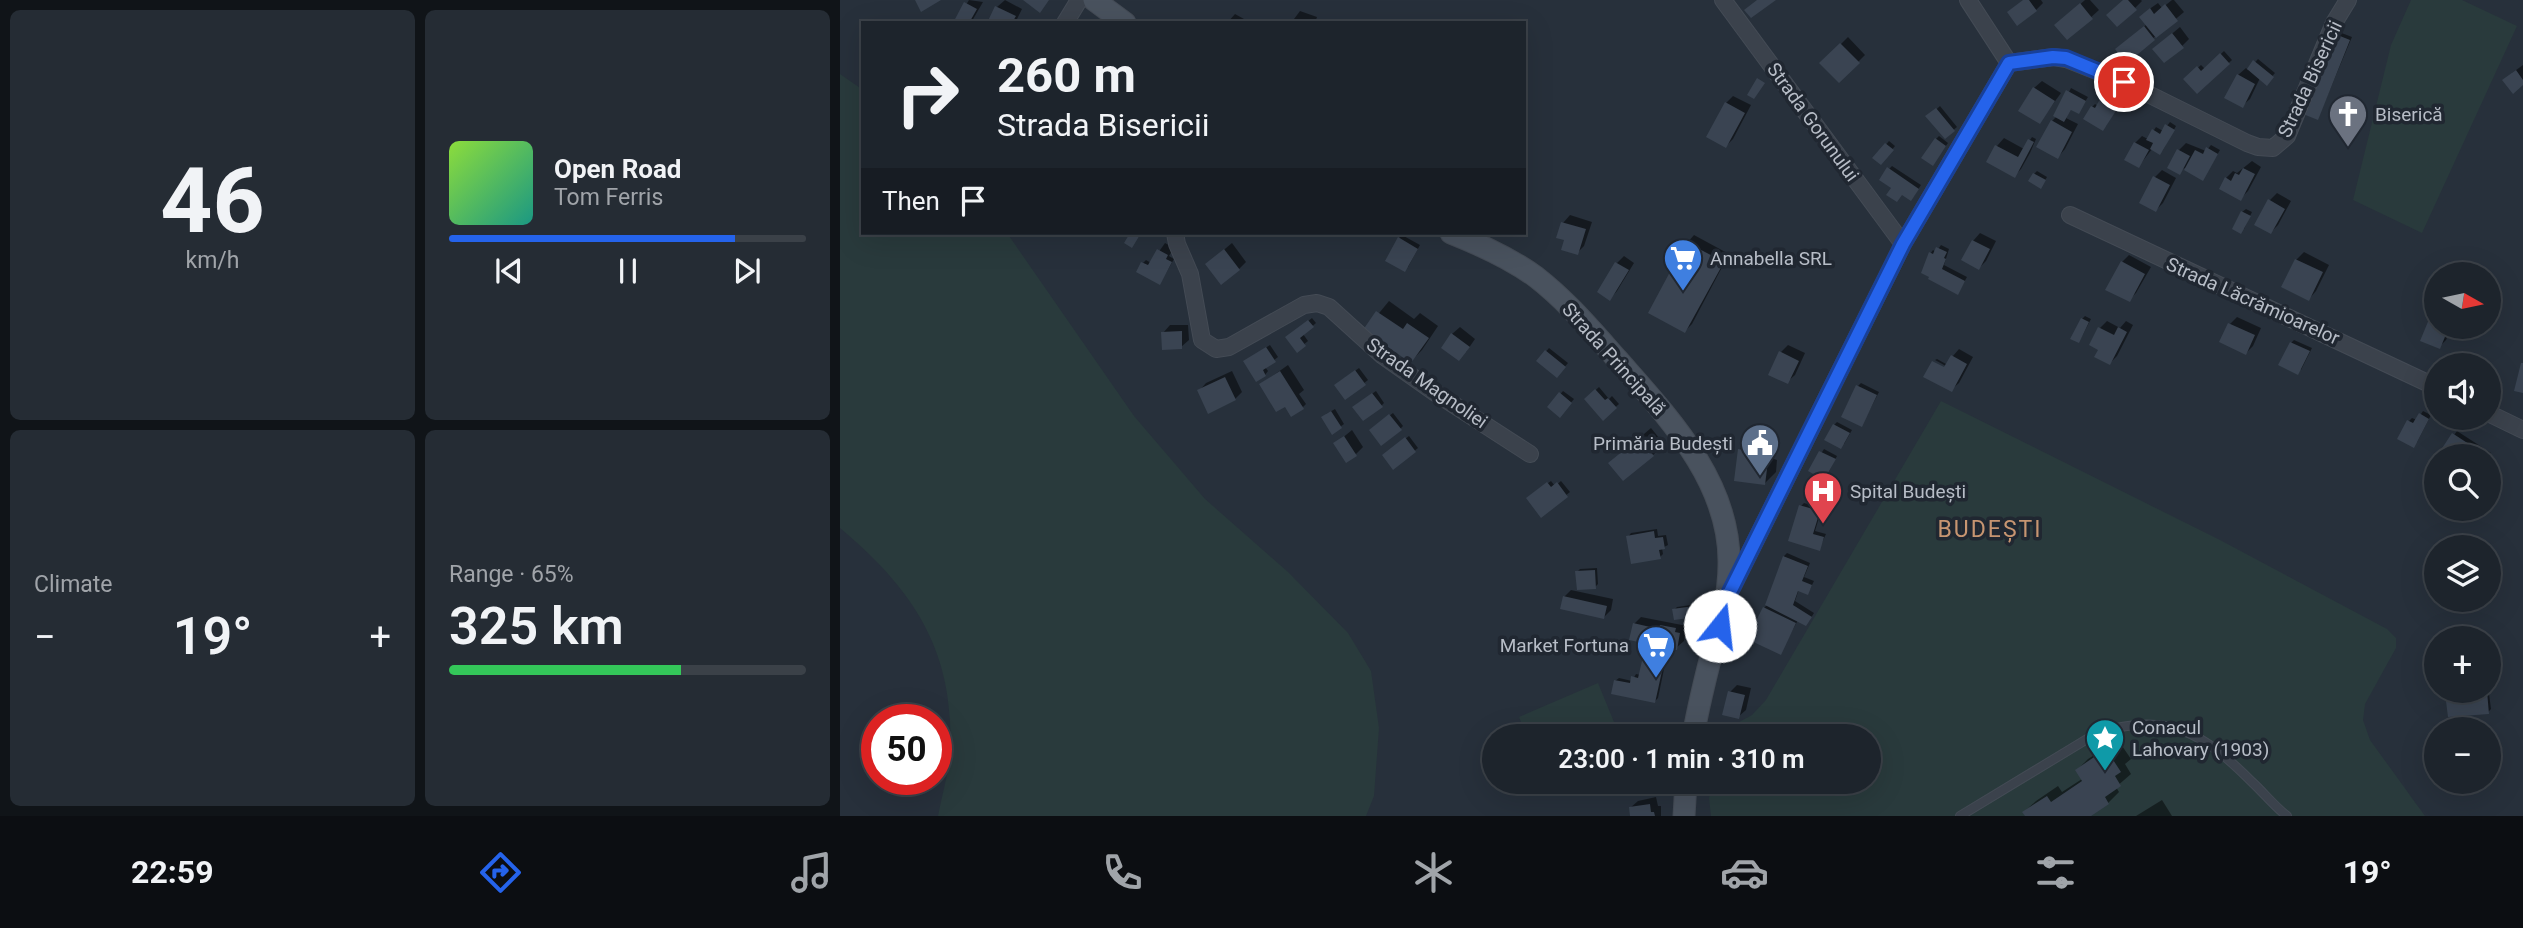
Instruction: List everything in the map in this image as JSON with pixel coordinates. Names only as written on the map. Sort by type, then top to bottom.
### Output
[{"type":"main road","points":[[1094,0],[1122,21]]},
{"type":"main road","name":"Strada Principală","points":[[1456,235],[1505,257],[1553,291],[1595,334],[1678,431],[1707,476],[1725,523],[1730,565],[1727,598],[1696,724]]},
{"type":"main road","points":[[1684,816],[1685,794]]},
{"type":"street","points":[[1066,21],[1079,0]]},
{"type":"street","name":"Strada Gorunului","points":[[1723,0],[1903,244]]},
{"type":"street","points":[[1727,598],[1903,244],[2009,63],[1968,0]]},
{"type":"street","name":"Strada Bisericii","points":[[2009,63],[2053,57],[2066,58],[2124,82],[2247,143],[2273,148],[2287,135],[2334,23],[2348,0]]},
{"type":"street","name":"Strada Lăcrămioarelor","points":[[2070,215],[2424,381]]},
{"type":"street","name":"Strada Magnoliei","points":[[1175,235],[1190,274],[1202,340],[1216,349],[1229,347],[1304,305],[1317,303],[1328,307],[1383,356],[1530,454]]},
{"type":"street","points":[[2501,419],[2523,430]]},
{"type":"lane","points":[[1960,816],[2097,733],[2140,724],[2180,729],[2212,745],[2287,816]]},
{"type":"shaded area","points":[[2411,0],[2462,0],[2517,26],[2422,233],[2353,200],[2391,45]]},
{"type":"shaded area","points":[[840,74],[861,89],[861,235],[1008,235],[1134,416],[1205,499],[1288,572],[1348,633],[1371,671],[1379,728],[1374,796],[1366,816],[938,816],[942,795],[952,795],[952,704],[948,704],[940,662],[917,612],[863,548],[840,528]]},
{"type":"shaded area","points":[[1941,401],[2220,540],[2387,629],[2396,638],[2396,648],[2365,704],[2363,720],[2370,740],[2425,816],[1711,816],[1710,794],[1881,794],[1881,724],[1736,724],[1752,715],[1766,700]]},
{"type":"shaded area","points":[[1598,683],[1614,722],[1522,724],[1519,717]]},
{"type":"building","points":[[915,0],[941,0],[921,12]]},
{"type":"building","points":[[1023,0],[1049,0],[1040,13]]},
{"type":"building","points":[[1757,0],[1776,0],[1751,18],[1744,10]]},
{"type":"building","points":[[2023,0],[2029,0],[2037,11],[2017,26],[2007,12]]},
{"type":"building","points":[[2123,0],[2128,0],[2137,10],[2117,27],[2106,15]]},
{"type":"building","points":[[964,2],[977,9],[970,21],[954,21]]},
{"type":"building","points":[[2080,3],[2093,19],[2067,40],[2054,25]]},
{"type":"building","points":[[2165,4],[2178,21],[2156,38],[2139,17],[2150,8],[2154,14]]},
{"type":"building","points":[[995,6],[1016,16],[1013,21],[988,21]]},
{"type":"building","points":[[2144,26],[2155,40],[2126,64],[2115,49]]},
{"type":"building","points":[[2172,33],[2184,48],[2164,63],[2152,49]]},
{"type":"building","points":[[2335,34],[2350,40],[2318,120],[2303,114]]},
{"type":"building","points":[[1840,43],[1860,63],[1839,83],[1819,63]]},
{"type":"building","points":[[2220,53],[2230,64],[2197,94],[2183,79],[2197,66],[2201,71]]},
{"type":"building","points":[[2253,60],[2274,77],[2267,86],[2247,69]]},
{"type":"building","points":[[2516,70],[2523,80],[2523,85],[2513,94],[2502,80]]},
{"type":"building","points":[[2237,74],[2255,84],[2243,108],[2224,98]]},
{"type":"building","points":[[1757,78],[1765,83],[1754,99],[1747,95]]},
{"type":"building","points":[[2033,87],[2055,101],[2040,124],[2018,111]]},
{"type":"building","points":[[2066,90],[2086,101],[2079,114],[2071,110],[2064,122],[2053,116]]},
{"type":"building","points":[[2100,99],[2108,99],[2119,106],[2103,131],[2083,119],[2091,106],[2095,108]]},
{"type":"building","points":[[1725,102],[1745,113],[1726,148],[1706,137]]},
{"type":"building","points":[[1936,108],[1955,131],[1945,139],[1925,116]]},
{"type":"building","points":[[2051,120],[2072,132],[2058,159],[2036,147]]},
{"type":"building","points":[[2165,124],[2175,130],[2160,155],[2150,149],[2153,143],[2146,140],[2152,129],[2160,134]]},
{"type":"building","points":[[1935,138],[1946,146],[1933,166],[1921,158]]},
{"type":"building","points":[[2028,139],[2034,142],[2015,178],[1986,162],[1995,145],[2018,157]]},
{"type":"building","points":[[2134,142],[2149,150],[2139,168],[2124,160]]},
{"type":"building","points":[[1885,143],[1894,150],[1881,165],[1872,158]]},
{"type":"building","points":[[2206,147],[2218,154],[2203,181],[2184,170],[2195,150],[2203,154]]},
{"type":"building","points":[[2177,149],[2190,156],[2180,175],[2167,168]]},
{"type":"building","points":[[1887,167],[1919,189],[1911,201],[1902,195],[1897,202],[1886,195],[1891,188],[1879,180]]},
{"type":"building","points":[[2243,168],[2255,174],[2241,201],[2219,189],[2225,177],[2231,181],[2235,173],[2239,175]]},
{"type":"building","points":[[2033,173],[2046,180],[2041,189],[2028,181]]},
{"type":"building","points":[[2153,176],[2170,185],[2156,212],[2139,203]]},
{"type":"building","points":[[2268,199],[2285,209],[2271,234],[2254,225]]},
{"type":"building","points":[[2241,211],[2251,216],[2241,234],[2232,229]]},
{"type":"building","points":[[1561,222],[1586,229],[1578,255],[1561,250],[1564,240],[1556,238]]},
{"type":"building","points":[[1129,235],[1140,235],[1132,248],[1124,243]]},
{"type":"building","points":[[1398,237],[1418,249],[1405,272],[1385,261]]},
{"type":"building","points":[[1972,240],[1990,249],[1979,270],[1961,260]]},
{"type":"building","points":[[1686,242],[1724,262],[1685,333],[1648,313]]},
{"type":"building","points":[[1936,247],[1947,252],[1942,269],[1965,281],[1958,295],[1921,273],[1929,252],[1933,254]]},
{"type":"building","points":[[1157,249],[1168,255],[1166,259],[1172,262],[1160,285],[1136,272],[1141,262],[1148,265]]},
{"type":"building","points":[[1224,249],[1240,270],[1221,285],[1205,264]]},
{"type":"building","points":[[2295,259],[2323,272],[2309,301],[2281,287]]},
{"type":"building","points":[[2121,261],[2145,274],[2130,302],[2105,290]]},
{"type":"building","points":[[1615,262],[1629,270],[1610,301],[1597,292]]},
{"type":"building","points":[[1376,311],[1403,329],[1407,323],[1429,338],[1411,363],[1363,330]]},
{"type":"building","points":[[2081,318],[2089,322],[2079,343],[2070,339]]},
{"type":"building","points":[[1308,320],[1314,327],[1300,338],[1306,346],[1297,353],[1285,337]]},
{"type":"building","points":[[2228,323],[2255,335],[2246,355],[2219,342]]},
{"type":"building","points":[[2098,327],[2114,335],[2118,327],[2127,332],[2110,365],[2094,357],[2098,350],[2089,345]]},
{"type":"building","points":[[1182,331],[1182,349],[1162,350],[1161,332]]},
{"type":"building","points":[[2424,331],[2424,340],[2444,340],[2440,349],[2420,341]]},
{"type":"building","points":[[1451,333],[1470,347],[1459,361],[1441,348]]},
{"type":"building","points":[[2290,342],[2310,351],[2298,375],[2278,365]]},
{"type":"building","points":[[1266,347],[1276,362],[1263,370],[1266,376],[1256,382],[1243,361]]},
{"type":"building","points":[[1545,350],[1566,367],[1557,378],[1536,361]]},
{"type":"building","points":[[1779,351],[1799,361],[1788,384],[1768,375]]},
{"type":"building","points":[[1951,355],[1967,364],[1952,392],[1923,377],[1932,361],[1944,367]]},
{"type":"building","points":[[2523,363],[2523,393],[2514,391]]},
{"type":"building","points":[[1355,370],[1366,385],[1345,400],[1334,385]]},
{"type":"building","points":[[1280,371],[1304,409],[1291,417],[1285,407],[1276,412],[1259,384]]},
{"type":"building","points":[[1225,377],[1236,400],[1208,414],[1197,390]]},
{"type":"building","points":[[1856,385],[1877,395],[1862,427],[1841,417]]},
{"type":"building","points":[[1595,389],[1617,408],[1603,421],[1584,399]]},
{"type":"building","points":[[1559,392],[1572,403],[1560,418],[1547,407]]},
{"type":"building","points":[[1372,393],[1383,407],[1363,421],[1352,407]]},
{"type":"building","points":[[1331,411],[1342,428],[1332,435],[1321,417]]},
{"type":"building","points":[[2419,413],[2424,416],[2424,429],[2414,448],[2397,439],[2407,420],[2413,423]]},
{"type":"building","points":[[1389,414],[1402,430],[1381,446],[1369,430]]},
{"type":"building","points":[[1833,424],[1850,433],[1841,449],[1824,440]]},
{"type":"building","points":[[2452,433],[2469,444],[2445,444]]},
{"type":"building","points":[[1344,436],[1357,456],[1346,463],[1333,443]]},
{"type":"building","points":[[1405,437],[1416,452],[1393,470],[1382,455]]},
{"type":"building","points":[[1639,438],[1654,456],[1623,481],[1608,463]]},
{"type":"building","points":[[1738,449],[1769,453],[1765,485],[1734,481]]},
{"type":"building","points":[[1819,451],[1836,459],[1824,480],[1808,471]]},
{"type":"building","points":[[1547,482],[1551,487],[1557,482],[1568,497],[1541,518],[1526,498]]},
{"type":"building","points":[[1799,505],[1820,511],[1813,534],[1824,537],[1820,551],[1788,541]]},
{"type":"building","points":[[1654,531],[1655,538],[1663,537],[1665,549],[1659,550],[1661,559],[1631,564],[1626,536]]},
{"type":"building","points":[[1783,556],[1808,566],[1802,581],[1812,585],[1808,595],[1798,591],[1793,605],[1812,617],[1806,626],[1765,605]]},
{"type":"building","points":[[1595,570],[1596,589],[1577,590],[1575,571]]},
{"type":"building","points":[[1563,596],[1607,606],[1604,619],[1560,609]]},
{"type":"building","points":[[1695,606],[1696,617],[1674,620],[1672,609]]},
{"type":"building","points":[[1763,607],[1796,623],[1781,655],[1747,639]]},
{"type":"building","points":[[1633,623],[1659,629],[1660,625],[1676,628],[1675,632],[1680,633],[1677,650],[1629,640]]},
{"type":"building","points":[[1645,648],[1666,653],[1655,703],[1611,694],[1614,680],[1630,683],[1631,676],[1638,678]]},
{"type":"building","points":[[1728,691],[1745,695],[1739,719],[1722,715]]},
{"type":"building","points":[[2446,703],[2488,703],[2489,714],[2448,717]]},
{"type":"building","points":[[2106,749],[2121,772],[2115,776],[2121,786],[2105,797],[2109,804],[2091,816],[2025,816],[2022,812],[2047,796],[2051,802],[2082,781],[2075,770]]},
{"type":"building","points":[[1650,804],[1651,812],[1654,812],[1655,816],[1630,816],[1629,807]]},
{"type":"place","name":"Biserică","points":[[2348,148]]},
{"type":"place","name":"Annabella SRL","points":[[1683,292]]},
{"type":"place","name":"Primăria Budești","points":[[1760,477]]},
{"type":"place","name":"Spital Budești","points":[[1823,525]]},
{"type":"place","name":"Market Fortuna","points":[[1656,679]]},
{"type":"place","name":"Conacul Lahovary (1903)","points":[[2105,772]]},
{"type":"district","name":"BUDEȘTI","points":[[1990,529]]},
{"type":"route","points":[[1720,626],[1727,598],[1903,244],[2009,63],[2053,57],[2066,58],[2124,82]]}]
